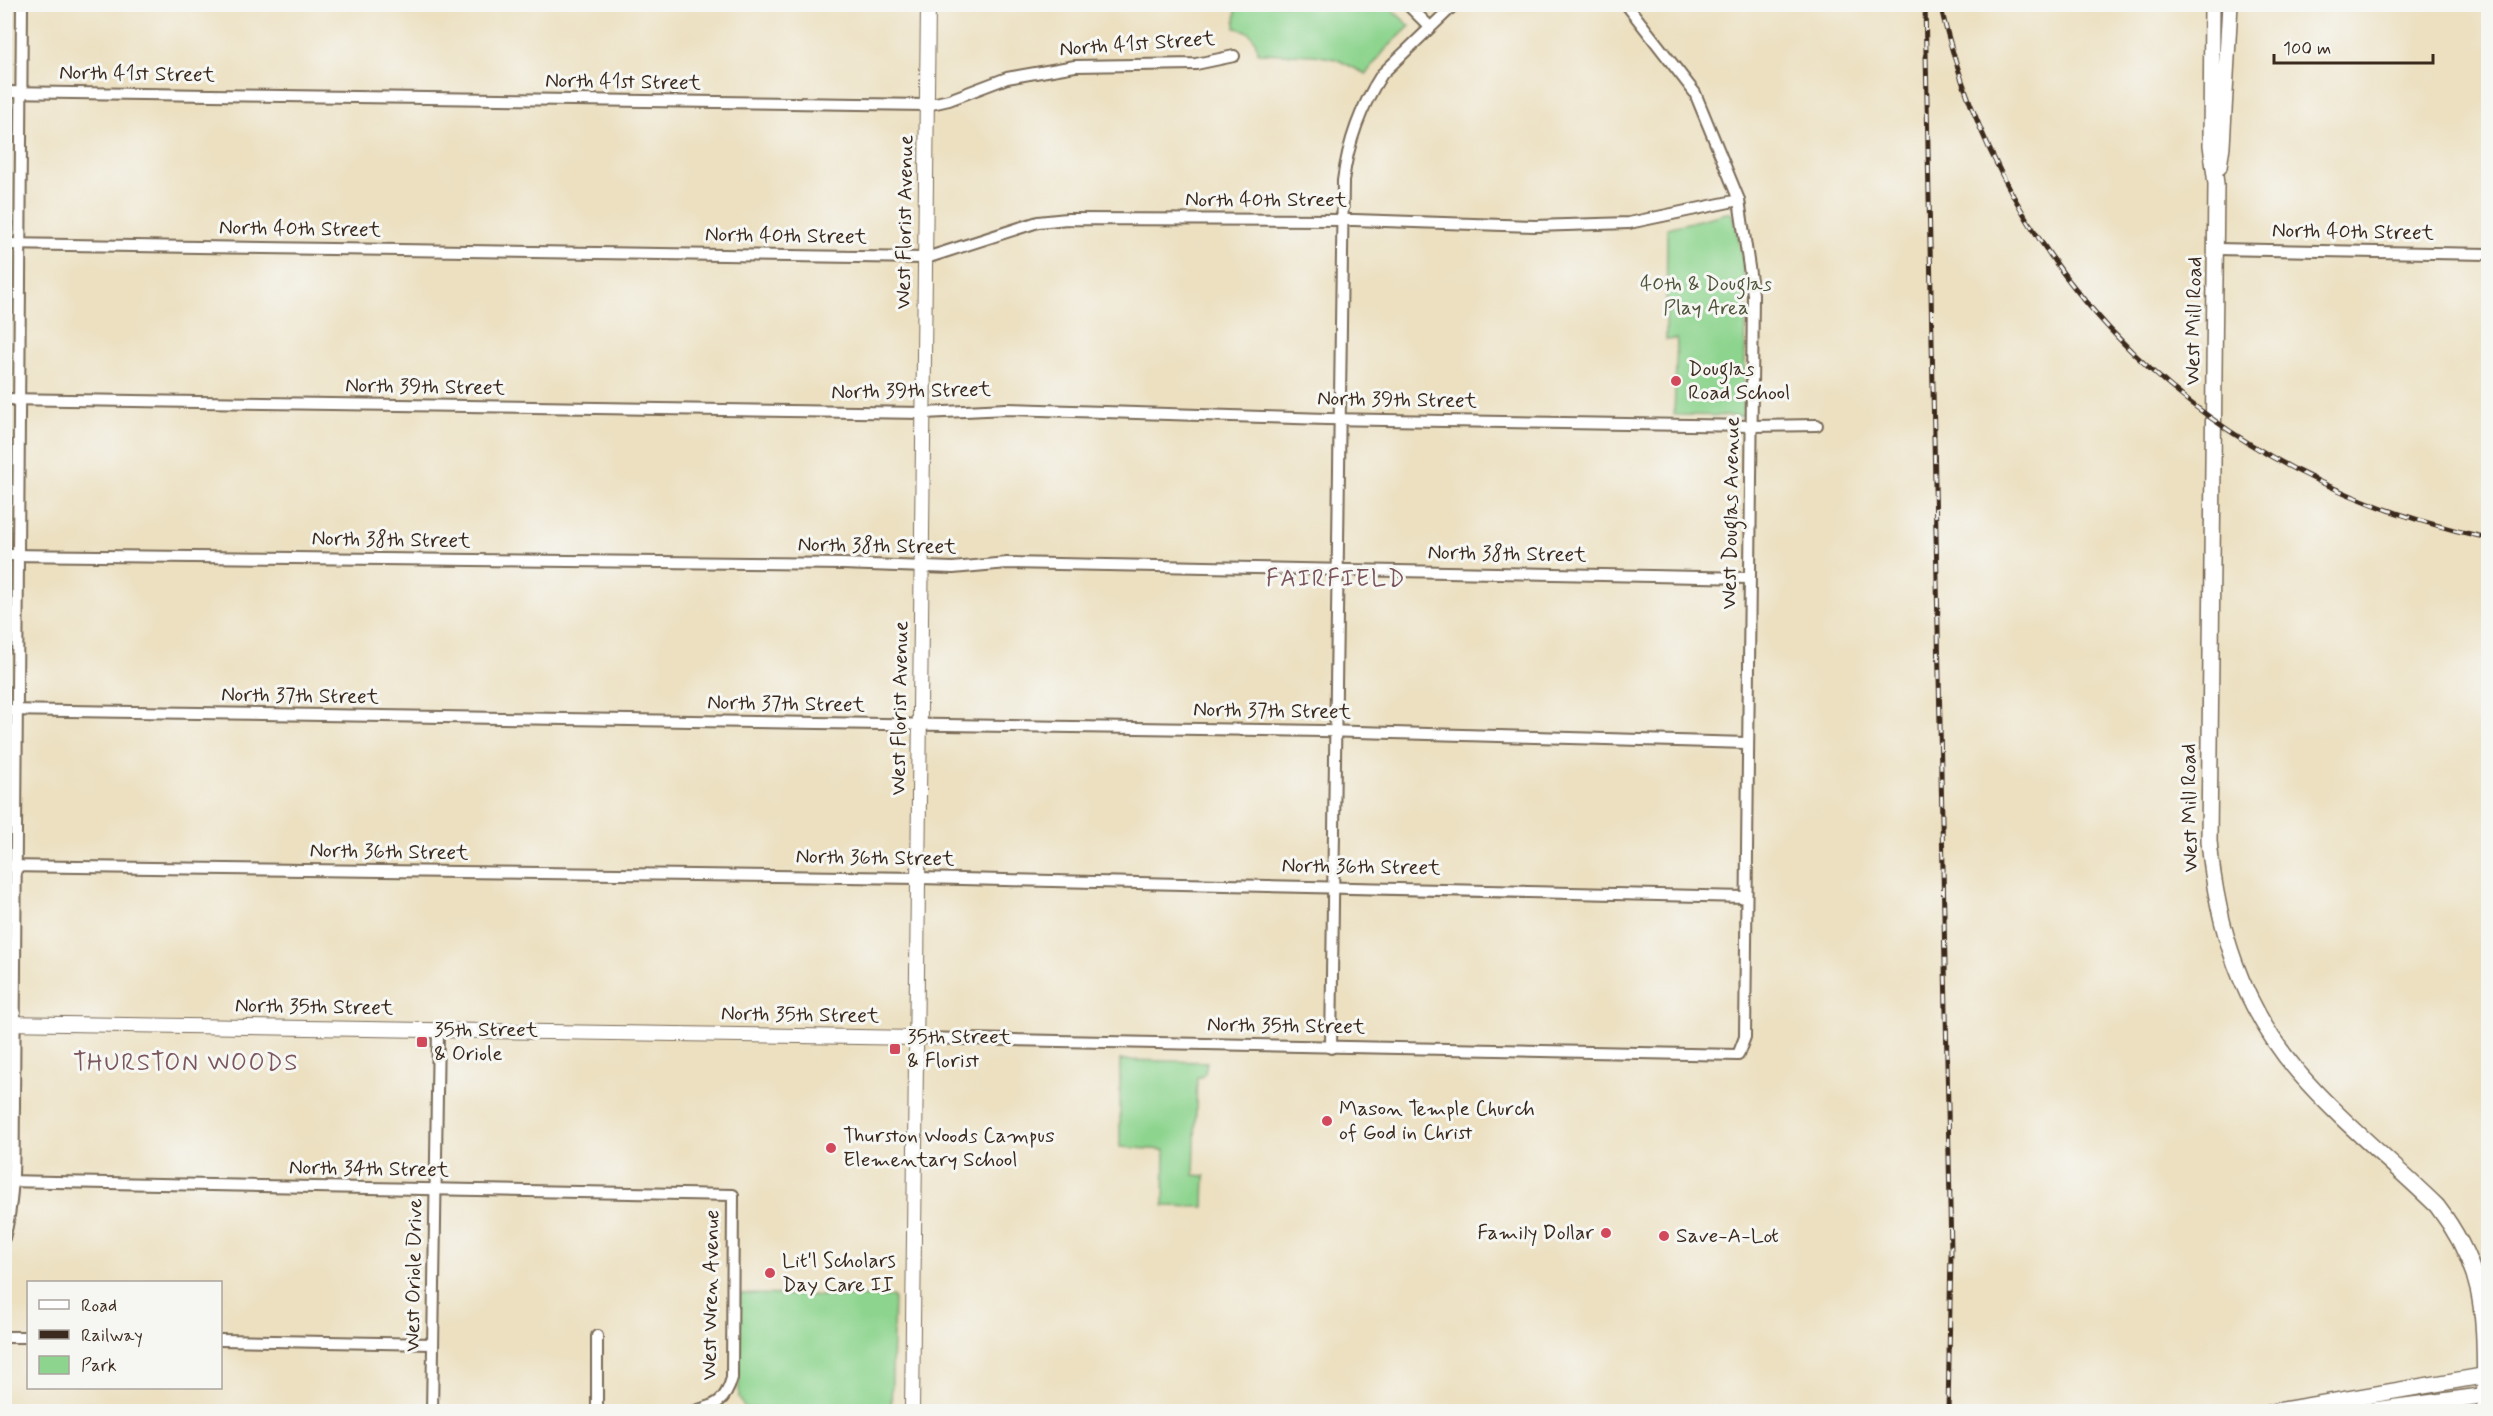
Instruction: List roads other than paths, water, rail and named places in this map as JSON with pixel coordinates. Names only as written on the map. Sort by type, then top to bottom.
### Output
[{"type":"main road","name":"West Mill Road","points":[[2212,4],[2211,145],[2216,184],[2216,249],[2209,841],[2218,908],[2225,939],[2244,986],[2256,1011],[2279,1047],[2321,1097],[2437,1206],[2466,1250],[2483,1309],[2487,1375],[2485,1412]]},
{"type":"main road","name":"West Mill Road","points":[[2216,184],[2222,146],[2230,4]]},
{"type":"main road","points":[[2271,1412],[2487,1375]]},
{"type":"main road","points":[[2359,1412],[2486,1395]]},
{"type":"street","points":[[4,1238],[9,1222],[9,866],[17,711],[17,399],[22,4]]},
{"type":"street","name":"West Florist Avenue","points":[[912,1412],[928,4]]},
{"type":"street","points":[[1407,4],[1430,27]]},
{"type":"street","points":[[1331,1048],[1335,886],[1342,220],[1347,153],[1358,118],[1382,74],[1455,4]]},
{"type":"street","name":"West Douglas Avenue","points":[[1626,4],[1695,93],[1739,201],[1753,294],[1745,1037],[1738,1056]]},
{"type":"street","name":"North 41st Street","points":[[4,92],[927,105],[949,100],[1007,78],[1075,66],[1196,64],[1234,56]]},
{"type":"street","name":"North 40th Street","points":[[4,244],[926,258],[1038,222],[1067,219],[1342,220],[1535,226],[1629,223],[1739,201]]},
{"type":"street","name":"North 40th Street","points":[[2216,249],[2488,254]]},
{"type":"street","name":"North 39th Street","points":[[4,399],[924,413],[1011,410],[1339,419],[1752,426],[1817,424]]},
{"type":"street","name":"North 38th Street","points":[[4,555],[953,568],[1007,563],[1749,578]]},
{"type":"street","name":"North 37th Street","points":[[4,710],[1336,732],[1747,743]]},
{"type":"street","name":"North 36th Street","points":[[9,866],[919,878],[1745,897]]},
{"type":"street","name":"North 35th Street","points":[[9,1023],[917,1038],[1738,1056]]},
{"type":"street","name":"West Oriole Drive","points":[[432,1412],[438,1030]]},
{"type":"street","name":"North 34th Street","points":[[8,1181],[733,1195]]},
{"type":"street","name":"West Wren Avenue","points":[[692,1412],[718,1403],[726,1396],[732,1378],[733,1195]]},
{"type":"street","points":[[597,1336],[597,1412]]},
{"type":"street","points":[[4,1337],[27,1337]]},
{"type":"street","points":[[222,1340],[433,1344]]},
{"type":"railway","points":[[1925,4],[1951,1252],[1948,1412]]},
{"type":"railway","points":[[1940,4],[1971,105],[2014,197],[2068,280],[2134,354],[2209,417],[2294,469],[2387,510],[2488,538]]},
{"type":"place","name":"Douglas Road School","points":[[1676,381]]},
{"type":"place","name":"35th Street & Oriole","points":[[422,1042]]},
{"type":"place","name":"35th Street & Florist","points":[[895,1049]]},
{"type":"place","name":"Mason Temple Church of God in Christ","points":[[1327,1121]]},
{"type":"place","name":"Thurston Woods Campus Elementary School","points":[[831,1148]]},
{"type":"place","name":"Family Dollar","points":[[1606,1233]]},
{"type":"place","name":"Save-A-Lot","points":[[1664,1236]]},
{"type":"place","name":"Lit'l Scholars Day Care II","points":[[770,1273]]},
{"type":"district","name":"FAIRFIELD","points":[[1336,579]]},
{"type":"district","name":"THURSTON WOODS","points":[[186,1063]]},
{"type":"park label","name":"40th & Douglas Play Area","points":[[1706,296]]}]
